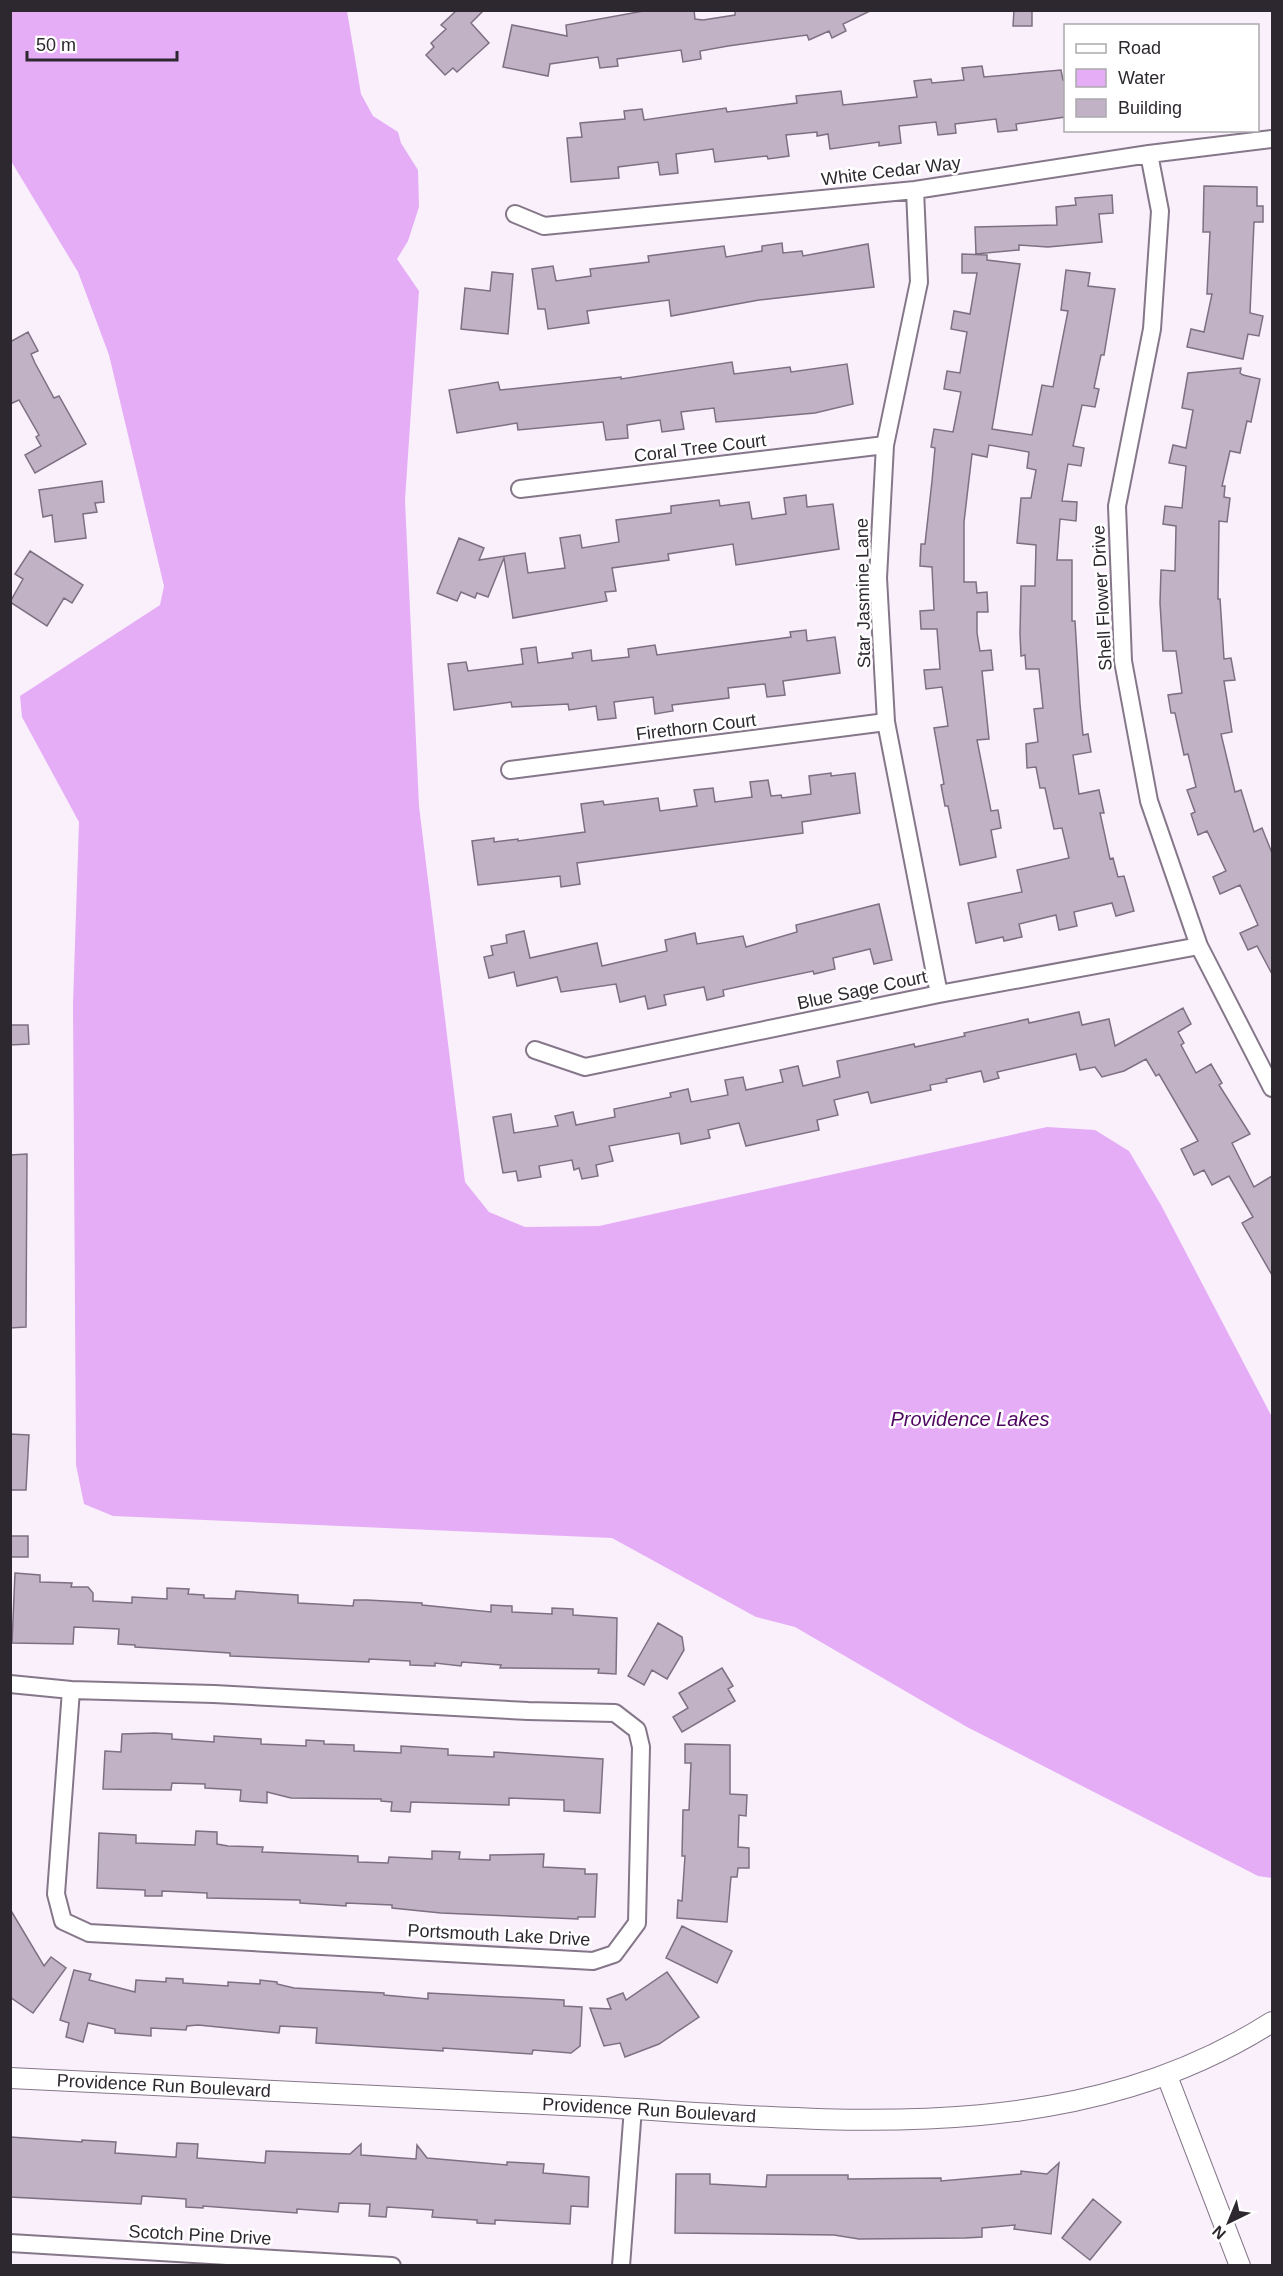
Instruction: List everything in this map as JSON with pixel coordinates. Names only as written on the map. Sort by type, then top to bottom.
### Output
[{"type":"street","name":"White Cedar Way","points":[[515,214],[544,226],[915,190],[1149,154],[1272,139]]},
{"type":"street","name":"Shell Flower Drive","points":[[1149,154],[1160,211],[1152,329],[1117,506],[1123,661],[1149,801],[1199,946],[1272,1088]]},
{"type":"street","name":"Star Jasmine Lane","points":[[915,190],[919,282],[885,445],[879,578],[886,722],[939,994]]},
{"type":"street","name":"Coral Tree Court","points":[[520,489],[885,445]]},
{"type":"street","name":"Firethorn Court","points":[[510,770],[886,722]]},
{"type":"street","name":"Blue Sage Court","points":[[535,1050],[585,1067],[939,994],[1199,946]]},
{"type":"street","name":"Portsmouth Lake Drive","points":[[10,1684],[70,1690],[214,1694],[528,1711],[615,1713],[637,1730],[641,1747],[637,1923],[614,1953],[593,1961],[89,1933],[75,1929],[63,1921],[56,1894],[70,1690]]},
{"type":"street","name":"Providence Run Boulevard","points":[[10,2078],[848,2120],[978,2116],[1034,2110],[1080,2101],[1167,2076],[1238,2042],[1272,2022]]},
{"type":"street","points":[[1167,2076],[1240,2265]]},
{"type":"street","points":[[621,2265],[633,2108]]},
{"type":"street","points":[[1224,2223],[1250,2265]]},
{"type":"street","name":"Scotch Pine Drive","points":[[10,2243],[389,2265]]},
{"type":"water","name":"Providence Lakes","points":[[10,11],[347,11],[361,94],[373,116],[398,132],[401,143],[418,170],[419,207],[408,241],[397,259],[419,291],[405,500],[419,806],[465,1182],[489,1212],[525,1227],[599,1226],[1047,1127],[1095,1130],[1129,1151],[1161,1205],[1272,1417],[1272,1878],[1258,1876],[967,1727],[795,1627],[756,1617],[612,1538],[113,1516],[84,1504],[76,1465],[73,1004],[79,822],[22,717],[20,696],[160,605],[164,586],[109,355],[78,272],[11,161]]},
{"type":"building","points":[[457,10],[484,10],[471,23],[489,43],[457,72],[453,68],[445,75],[426,55],[434,47],[431,43],[446,29],[441,25]]},
{"type":"building","points":[[649,10],[694,10],[695,19],[703,20],[735,15],[735,10],[872,10],[843,24],[846,31],[832,38],[829,31],[809,40],[807,35],[728,46],[700,51],[701,59],[683,62],[681,50],[617,59],[618,66],[600,68],[598,57],[550,64],[548,76],[503,67],[512,25],[567,36],[566,25]]},
{"type":"building","points":[[1014,10],[1032,10],[1032,26],[1013,26]]},
{"type":"building","points":[[982,66],[984,77],[1061,70],[1064,80],[1064,117],[1016,124],[1017,130],[998,132],[996,119],[955,124],[956,133],[938,135],[936,122],[899,126],[901,143],[879,146],[879,142],[830,149],[828,134],[817,136],[817,132],[786,135],[789,156],[715,162],[713,149],[676,154],[678,173],[660,175],[658,162],[618,167],[619,178],[571,182],[567,138],[582,137],[580,123],[625,119],[624,111],[642,109],[644,120],[726,108],[727,112],[797,103],[796,96],[841,91],[843,105],[917,97],[914,81],[931,79],[932,83],[964,80],[962,68]]},
{"type":"building","points":[[1204,186],[1257,187],[1257,206],[1263,206],[1263,222],[1254,222],[1250,313],[1263,316],[1259,336],[1248,334],[1243,359],[1187,347],[1191,329],[1204,332],[1212,294],[1207,294],[1210,232],[1203,232]]},
{"type":"building","points":[[1112,195],[1113,213],[1099,214],[1102,242],[1048,247],[1019,245],[1019,250],[976,254],[975,227],[1057,225],[1056,207],[1076,205],[1075,198]]},
{"type":"building","points":[[782,243],[783,253],[802,251],[803,256],[868,244],[874,287],[759,300],[671,316],[669,300],[587,311],[589,323],[548,329],[545,309],[538,309],[532,269],[553,266],[556,281],[591,276],[590,269],[649,262],[648,256],[724,246],[726,257],[762,251],[762,246]]},
{"type":"building","points":[[962,254],[987,255],[987,260],[1020,264],[992,429],[1032,435],[1042,385],[1053,387],[1068,311],[1061,310],[1066,270],[1090,273],[1088,286],[1115,289],[1104,355],[1101,355],[1094,388],[1099,389],[1095,407],[1082,405],[1073,446],[1084,448],[1081,466],[1068,464],[1062,501],[1077,502],[1076,521],[1060,519],[1057,560],[1072,560],[1072,621],[1075,621],[1083,735],[1088,734],[1091,752],[1073,755],[1079,794],[1099,790],[1104,813],[1100,813],[1110,859],[1113,858],[1118,877],[1124,876],[1134,911],[1116,916],[1112,903],[1074,912],[1077,926],[1059,930],[1056,915],[1019,924],[1022,937],[1004,941],[1003,937],[976,943],[968,903],[1022,892],[1017,870],[1069,858],[1062,828],[1054,829],[1045,788],[1040,788],[1036,767],[1027,768],[1026,744],[1038,742],[1034,709],[1043,708],[1039,669],[1026,669],[1025,655],[1021,656],[1021,586],[1035,586],[1036,545],[1017,543],[1021,498],[1031,498],[1036,470],[1027,468],[1029,452],[989,445],[987,457],[972,454],[964,522],[964,582],[976,582],[977,593],[987,592],[988,612],[977,612],[977,633],[980,651],[991,650],[993,670],[982,671],[989,739],[977,740],[991,811],[998,810],[1001,828],[991,830],[996,857],[960,865],[948,806],[945,806],[941,785],[944,784],[934,728],[948,726],[942,687],[926,689],[924,670],[940,669],[937,629],[921,629],[920,611],[934,610],[932,567],[920,566],[921,544],[925,544],[932,481],[935,448],[931,447],[934,429],[953,432],[961,392],[944,389],[947,371],[960,373],[967,332],[951,329],[954,311],[970,314],[977,273],[962,273]]},
{"type":"building","points":[[492,272],[513,274],[508,334],[461,329],[465,288],[490,291]]},
{"type":"building","points":[[28,332],[38,351],[31,354],[35,363],[54,398],[59,396],[86,444],[35,473],[25,455],[41,446],[36,437],[39,435],[19,400],[10,404],[10,342]]},
{"type":"building","points":[[732,362],[734,374],[790,367],[791,372],[847,364],[853,404],[815,413],[716,422],[714,408],[681,412],[684,429],[662,432],[660,420],[627,425],[628,438],[606,440],[603,422],[518,430],[517,423],[457,433],[449,390],[498,382],[500,390],[621,377],[621,379]]},
{"type":"building","points":[[1241,368],[1240,373],[1243,375],[1260,379],[1251,422],[1247,421],[1240,453],[1230,451],[1222,486],[1225,486],[1224,497],[1230,498],[1227,522],[1219,521],[1218,599],[1220,599],[1224,659],[1231,658],[1235,680],[1224,681],[1232,732],[1221,734],[1235,792],[1241,790],[1254,832],[1262,828],[1272,853],[1272,974],[1257,946],[1248,950],[1240,933],[1258,925],[1240,885],[1220,894],[1213,877],[1226,871],[1207,831],[1198,835],[1191,814],[1195,812],[1187,790],[1196,787],[1188,754],[1184,755],[1175,713],[1171,713],[1168,695],[1182,693],[1176,651],[1163,651],[1160,603],[1161,570],[1175,571],[1176,526],[1163,524],[1165,506],[1182,508],[1186,466],[1169,463],[1173,445],[1186,448],[1193,410],[1182,408],[1188,373]]},
{"type":"building","points":[[102,481],[104,502],[95,503],[97,512],[83,514],[86,538],[55,542],[52,515],[43,517],[39,490]]},
{"type":"building","points":[[806,495],[807,507],[833,504],[839,549],[736,565],[733,544],[668,554],[669,560],[612,568],[616,591],[605,592],[607,601],[513,618],[504,558],[488,597],[477,593],[475,598],[461,592],[457,601],[437,593],[459,538],[484,548],[479,560],[525,553],[528,573],[565,568],[560,538],[580,535],[582,548],[619,542],[616,520],[671,513],[671,506],[719,500],[720,506],[749,502],[752,519],[786,514],[784,498]]},
{"type":"building","points":[[30,551],[83,585],[72,603],[64,598],[47,626],[10,602],[23,579],[15,574]]},
{"type":"building","points":[[806,630],[807,641],[835,637],[840,673],[783,681],[785,695],[767,697],[765,684],[728,688],[729,698],[672,705],[673,711],[655,714],[653,697],[614,702],[616,718],[598,720],[596,706],[569,710],[568,704],[512,707],[511,702],[454,710],[448,664],[466,662],[468,671],[523,664],[521,649],[536,647],[538,663],[573,658],[572,653],[591,650],[592,661],[629,657],[628,649],[655,645],[657,655],[791,637],[790,632]]},
{"type":"building","points":[[831,773],[831,776],[855,773],[860,813],[802,822],[803,833],[577,863],[580,884],[561,887],[560,876],[478,885],[472,841],[494,838],[494,842],[518,839],[518,841],[585,832],[581,804],[603,801],[604,805],[658,798],[660,811],[697,806],[694,790],[713,788],[715,802],[752,797],[750,782],[768,780],[771,796],[781,795],[782,798],[811,794],[809,776]]},
{"type":"building","points":[[879,904],[892,960],[874,964],[870,949],[833,958],[835,969],[814,974],[813,971],[723,990],[724,996],[707,1000],[704,987],[664,995],[666,1005],[648,1009],[645,996],[620,1002],[616,984],[561,992],[557,977],[517,986],[514,972],[489,978],[484,957],[493,955],[491,946],[507,943],[506,935],[524,931],[530,958],[597,943],[602,966],[667,951],[665,940],[695,933],[697,944],[743,936],[746,947],[797,932],[796,925]]},
{"type":"building","points":[[1183,1008],[1191,1024],[1178,1032],[1184,1043],[1181,1045],[1196,1073],[1211,1064],[1222,1083],[1219,1085],[1250,1134],[1232,1143],[1254,1187],[1272,1176],[1272,1275],[1242,1223],[1253,1217],[1229,1176],[1212,1185],[1204,1170],[1194,1175],[1181,1149],[1198,1141],[1159,1074],[1156,1076],[1146,1059],[1124,1071],[1102,1077],[1095,1067],[1080,1070],[1076,1054],[997,1072],[999,1078],[984,1082],[981,1071],[946,1079],[947,1082],[930,1085],[931,1090],[871,1103],[868,1092],[834,1100],[838,1115],[817,1120],[819,1130],[746,1146],[739,1123],[708,1130],[710,1138],[681,1144],[679,1133],[609,1146],[613,1161],[596,1165],[598,1176],[582,1179],[579,1168],[574,1170],[572,1160],[539,1166],[541,1177],[518,1181],[516,1171],[503,1173],[493,1117],[511,1114],[514,1133],[558,1126],[555,1116],[573,1112],[576,1125],[615,1117],[614,1109],[671,1097],[670,1093],[688,1089],[691,1102],[728,1095],[725,1080],[743,1077],[746,1090],[783,1082],[780,1070],[798,1066],[803,1086],[840,1077],[837,1061],[914,1044],[915,1047],[965,1036],[964,1033],[1028,1019],[1029,1023],[1079,1012],[1082,1025],[1109,1019],[1115,1046]]},
{"type":"building","points":[[10,1025],[28,1025],[29,1044],[10,1045]]},
{"type":"building","points":[[27,1154],[26,1327],[10,1328],[10,1155]]},
{"type":"building","points":[[10,1434],[29,1435],[26,1490],[10,1490]]},
{"type":"building","points":[[10,1536],[28,1536],[28,1557],[10,1557]]},
{"type":"building","points":[[15,1573],[40,1575],[40,1582],[72,1583],[71,1587],[88,1587],[93,1593],[93,1601],[132,1603],[132,1597],[167,1599],[167,1588],[189,1589],[188,1594],[204,1595],[204,1598],[235,1599],[236,1591],[298,1595],[298,1603],[353,1606],[354,1600],[367,1600],[422,1603],[422,1605],[491,1612],[491,1605],[512,1606],[512,1612],[552,1614],[552,1608],[573,1609],[573,1615],[617,1618],[616,1674],[598,1673],[599,1669],[500,1668],[501,1665],[462,1662],[461,1666],[435,1663],[435,1666],[410,1665],[410,1661],[369,1659],[369,1662],[230,1656],[230,1653],[118,1644],[119,1629],[74,1627],[73,1644],[12,1643]]},
{"type":"building","points":[[658,1623],[682,1637],[684,1650],[667,1679],[652,1670],[644,1685],[628,1676]]},
{"type":"building","points":[[722,1668],[733,1686],[728,1689],[735,1701],[682,1732],[673,1717],[688,1708],[679,1693]]},
{"type":"building","points":[[122,1734],[172,1734],[172,1739],[214,1742],[214,1736],[261,1739],[261,1744],[306,1746],[306,1740],[324,1741],[324,1744],[354,1745],[354,1751],[401,1753],[401,1746],[448,1749],[448,1755],[494,1757],[494,1752],[603,1759],[600,1813],[564,1811],[564,1800],[509,1798],[509,1805],[411,1802],[410,1812],[391,1811],[392,1802],[381,1801],[381,1799],[291,1798],[267,1792],[267,1803],[240,1801],[241,1790],[205,1788],[205,1784],[172,1783],[171,1790],[103,1789],[105,1751],[121,1752]]},
{"type":"building","points":[[685,1744],[730,1745],[730,1794],[747,1795],[746,1816],[739,1815],[738,1847],[749,1848],[749,1868],[738,1868],[737,1877],[731,1877],[727,1922],[677,1918],[678,1900],[682,1901],[685,1856],[682,1856],[683,1810],[689,1810],[691,1763],[685,1763]]},
{"type":"building","points":[[196,1831],[217,1832],[217,1844],[263,1847],[262,1852],[358,1856],[358,1862],[388,1863],[389,1857],[432,1859],[432,1851],[460,1852],[459,1859],[490,1860],[490,1855],[544,1854],[543,1867],[585,1869],[585,1874],[597,1874],[595,1917],[578,1917],[578,1919],[441,1913],[392,1908],[392,1905],[346,1903],[346,1906],[300,1903],[300,1900],[207,1898],[207,1893],[162,1891],[162,1896],[145,1896],[145,1890],[97,1888],[99,1833],[136,1835],[136,1843],[195,1845]]},
{"type":"building","points":[[10,1909],[44,1966],[51,1957],[66,1968],[33,2013],[10,1997]]},
{"type":"building","points":[[682,1926],[732,1951],[717,1983],[666,1958]]},
{"type":"building","points":[[74,1970],[91,1974],[89,1980],[135,1992],[136,1980],[166,1982],[166,1978],[183,1979],[183,1983],[228,1986],[228,1982],[260,1984],[260,1980],[277,1982],[277,1984],[294,1988],[384,1993],[384,1995],[428,1999],[428,1993],[564,2000],[564,2006],[582,2007],[580,2046],[571,2053],[533,2050],[532,2054],[443,2048],[443,2051],[316,2043],[317,2028],[280,2026],[279,2033],[198,2025],[187,2026],[186,2030],[151,2028],[151,2036],[115,2033],[115,2029],[88,2023],[83,2042],[66,2037],[69,2023],[60,2020]]},
{"type":"building","points":[[667,1972],[699,2017],[659,2044],[625,2057],[620,2043],[604,2046],[590,2008],[611,2009],[607,1999],[623,1993],[626,2000]]},
{"type":"building","points":[[10,2137],[116,2142],[115,2153],[173,2157],[176,2157],[177,2143],[198,2144],[197,2158],[265,2163],[266,2151],[350,2154],[361,2144],[361,2155],[416,2159],[417,2145],[427,2158],[507,2165],[507,2162],[544,2164],[543,2173],[589,2177],[588,2207],[571,2206],[570,2224],[495,2220],[495,2224],[477,2223],[477,2220],[432,2217],[433,2210],[387,2207],[386,2217],[369,2216],[370,2204],[339,2203],[338,2212],[297,2209],[297,2213],[203,2206],[203,2208],[186,2207],[186,2199],[142,2196],[141,2204],[10,2197]]},
{"type":"building","points":[[1059,2163],[1051,2234],[1014,2229],[1015,2225],[982,2228],[982,2237],[965,2238],[859,2239],[834,2235],[675,2233],[676,2174],[710,2174],[710,2184],[766,2187],[767,2175],[848,2175],[848,2179],[941,2178],[941,2181],[1021,2174],[1021,2171],[1047,2174]]},
{"type":"building","points":[[1093,2199],[1121,2222],[1090,2260],[1062,2238]]}]
